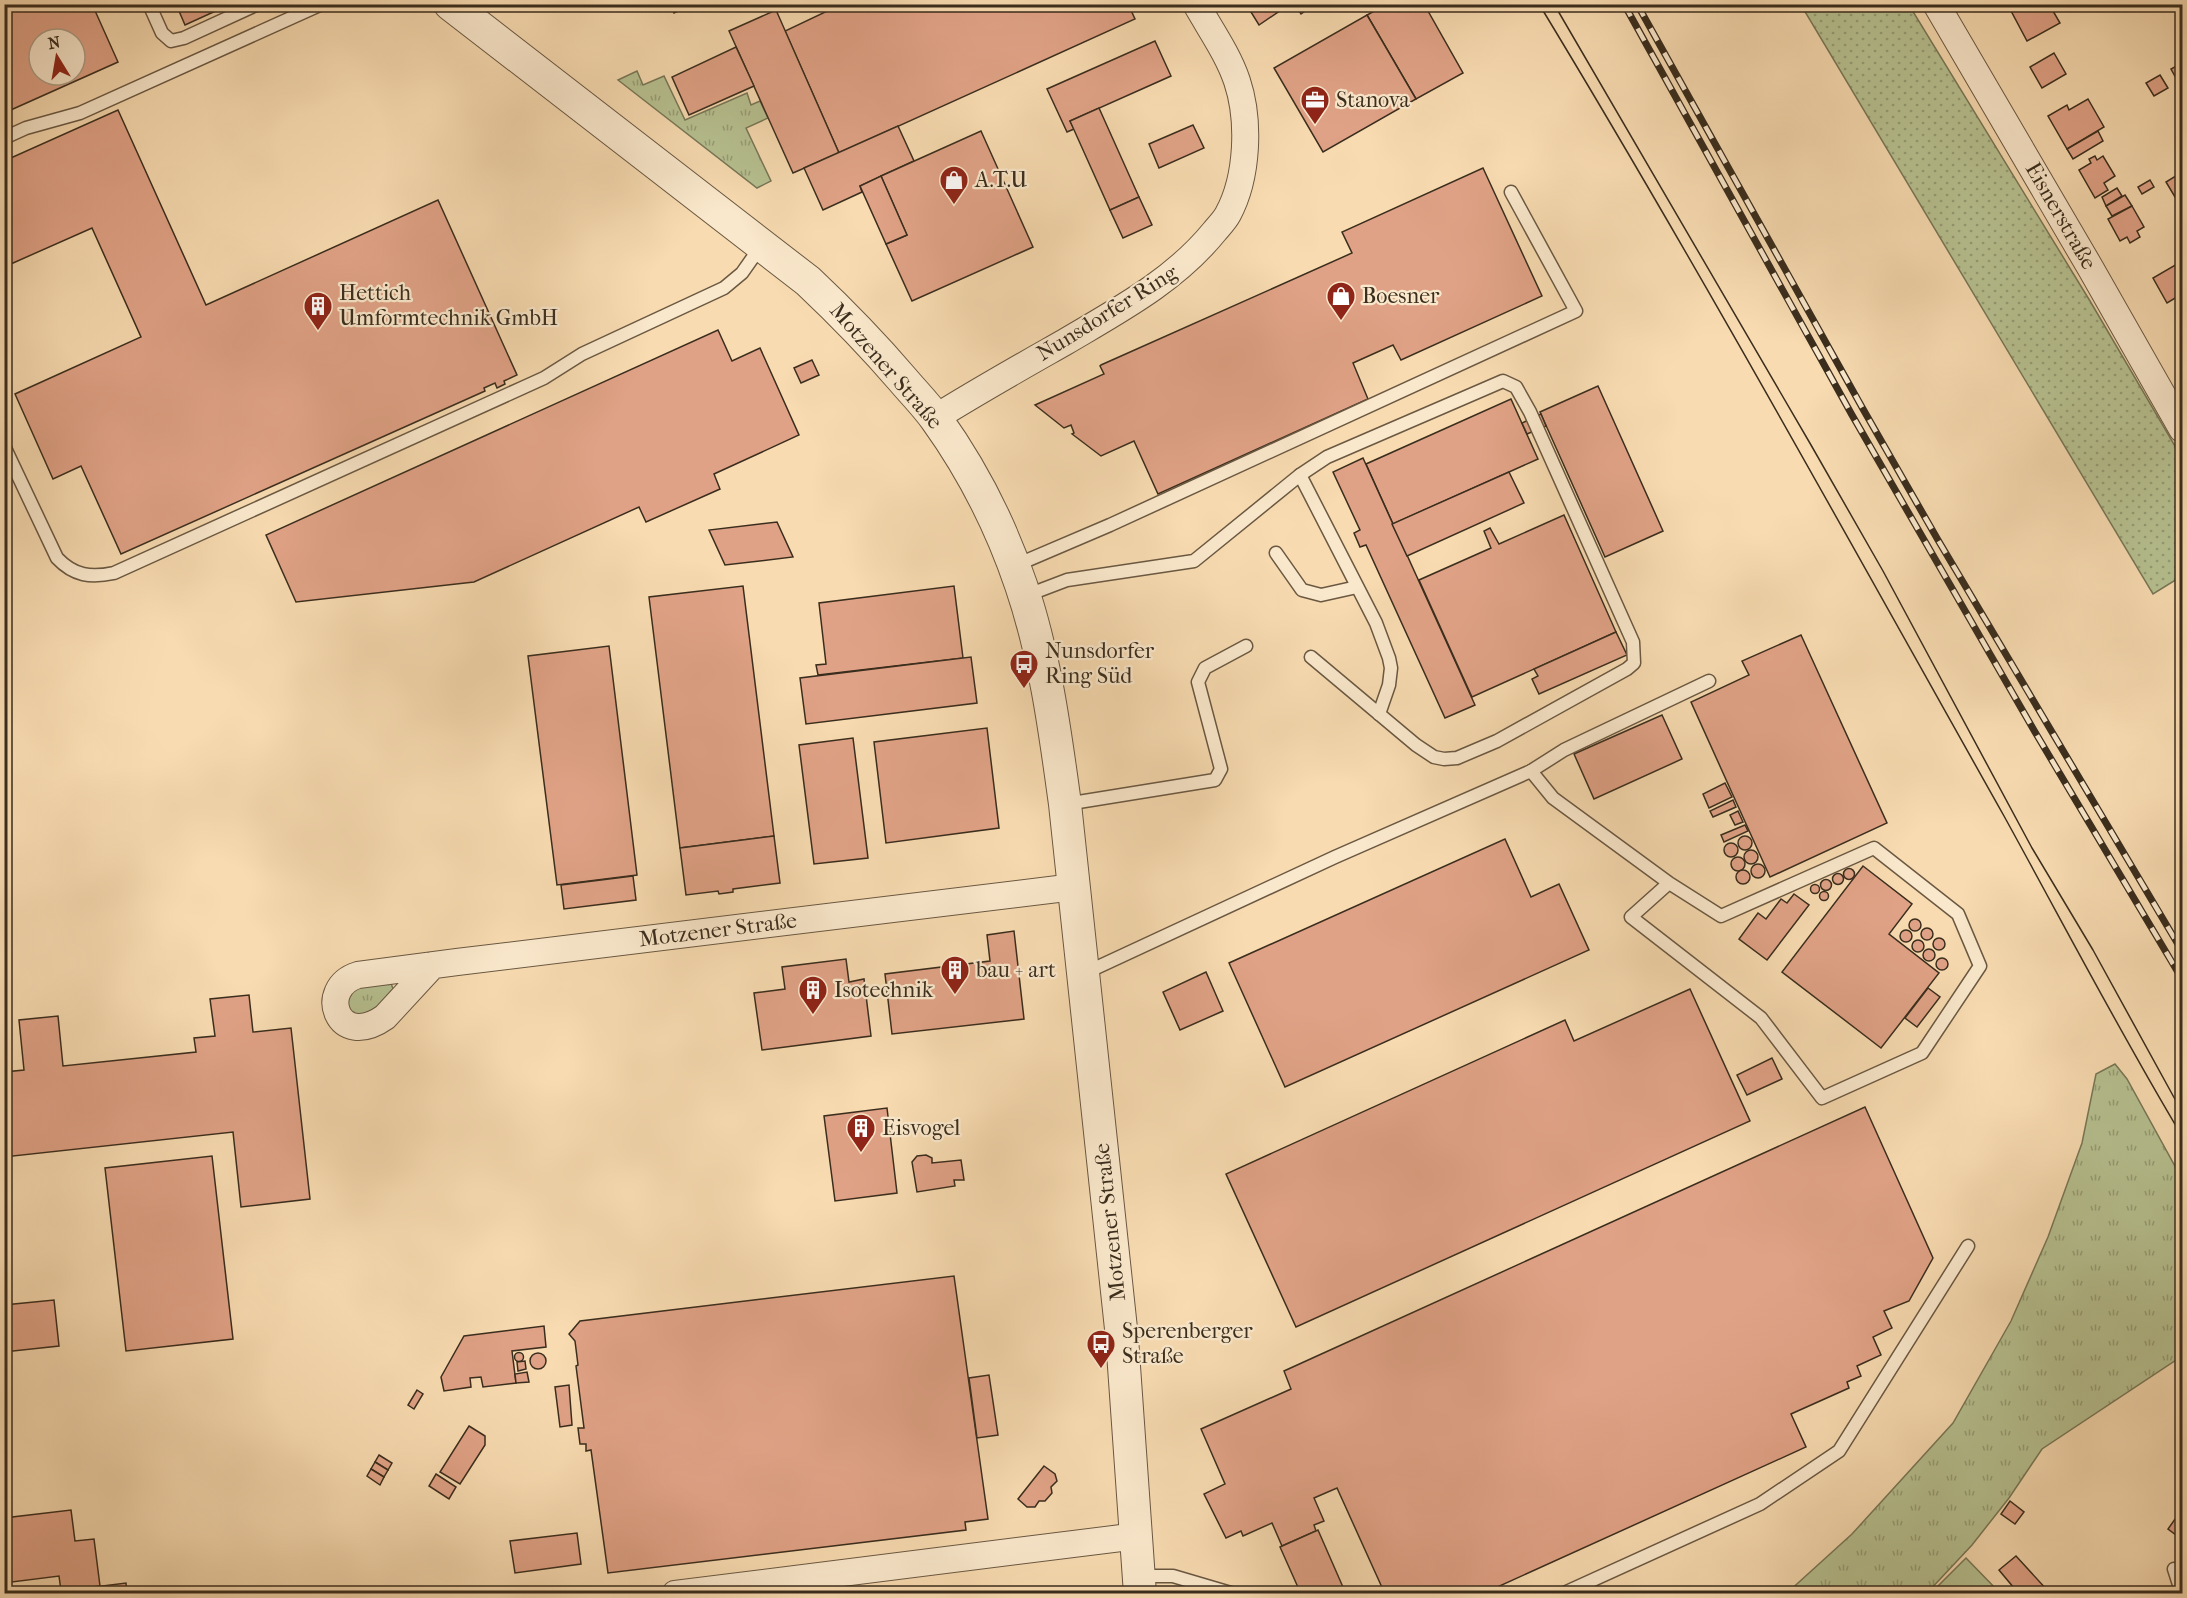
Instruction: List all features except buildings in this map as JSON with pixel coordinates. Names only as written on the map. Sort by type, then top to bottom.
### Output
[{"type":"street","name":"Motzener Straße","points":[[450,4],[808,281],[855,326],[935,418],[960,455],[985,501],[1014,566],[1047,687],[1065,804],[1121,1326],[1140,1585]]},
{"type":"street","name":"Nunsdorfer Ring","points":[[935,418],[1147,293],[1174,273],[1205,244],[1228,214],[1241,176],[1246,149],[1244,114],[1238,82],[1196,4]]},
{"type":"street","name":"Eisnerstraße","points":[[1936,4],[2182,429]]},
{"type":"street","name":"Motzener Straße","points":[[433,965],[1074,887]]},
{"type":"street","points":[[675,1593],[1137,1536]]},
{"type":"lane","points":[[149,4],[162,33],[171,41],[184,38],[258,4]]},
{"type":"lane","points":[[4,138],[26,128],[80,113],[322,4]]},
{"type":"lane","points":[[1014,566],[1110,525],[1576,311],[1511,192]]},
{"type":"lane","points":[[4,446],[57,558],[72,571],[92,576],[102,575],[126,568],[522,388],[582,354],[719,291],[742,273],[762,246]]},
{"type":"lane","points":[[1024,597],[1067,580],[1194,561],[1300,475],[1327,457],[1503,381],[1516,387],[1524,400],[1633,642],[1634,663],[1497,741],[1457,758],[1444,759],[1434,757],[1416,745],[1311,657]]},
{"type":"lane","points":[[1300,475],[1376,623],[1391,668],[1389,685],[1379,714]]},
{"type":"lane","points":[[1276,553],[1302,590],[1321,595],[1357,587]]},
{"type":"lane","points":[[1065,804],[1215,780],[1221,769],[1198,682],[1205,668],[1246,646]]},
{"type":"lane","points":[[1084,973],[1335,857],[1531,771],[1564,750],[1709,681]]},
{"type":"lane","points":[[1531,771],[1553,798],[1669,883],[1721,916],[1874,848],[1958,914],[1980,966],[1922,1053],[1822,1098],[1761,1018],[1631,917],[1669,883]]},
{"type":"lane","points":[[1562,1593],[1760,1504],[1839,1451],[1968,1246]]},
{"type":"lane","points":[[2174,1569],[2182,1593]]},
{"type":"lane","points":[[1140,1585],[1173,1576],[1237,1593]]},
{"type":"green space","points":[[1801,5],[1909,5],[2090,301],[2182,458],[2182,576],[2153,594]]},
{"type":"green space","points":[[637,71],[643,85],[664,76],[685,120],[747,93],[751,105],[760,101],[768,118],[746,128],[771,181],[757,188],[618,80]]},
{"type":"green space","points":[[391,983],[393,989],[372,1013],[357,1016],[348,1010],[348,993],[352,988]]},
{"type":"green space","points":[[2115,1064],[2127,1079],[2182,1179],[2182,1356],[2042,1449],[2009,1498],[1972,1545],[1927,1593],[1787,1593],[1852,1534],[1953,1423],[2011,1321],[2048,1237],[2082,1143],[2096,1074]]},
{"type":"green space","points":[[1966,1558],[2000,1593],[1931,1593]]},
{"type":"tram line","points":[[1539,4],[1775,408],[2182,1136]]},
{"type":"tram line","points":[[1554,4],[1883,571],[2032,848],[2093,950],[2182,1112]]},
{"type":"railway","points":[[1624,4],[1852,415],[2035,732],[2182,979]]},
{"type":"railway","points":[[1637,4],[1938,540],[2182,951]]},
{"type":"place","name":"Stanova","points":[[1315,126]]},
{"type":"place","name":"A.T.U","points":[[954,206]]},
{"type":"place","name":"Boesner","points":[[1341,322]]},
{"type":"place","name":"Hettich Umformtechnik GmbH","points":[[318,332]]},
{"type":"place","name":"Nunsdorfer Ring Süd","points":[[1024,690]]},
{"type":"place","name":"bau + art","points":[[955,996]]},
{"type":"place","name":"Isotechnik","points":[[813,1016]]},
{"type":"place","name":"Eisvogel","points":[[861,1154]]},
{"type":"place","name":"Sperenberger Straße","points":[[1101,1370]]}]
